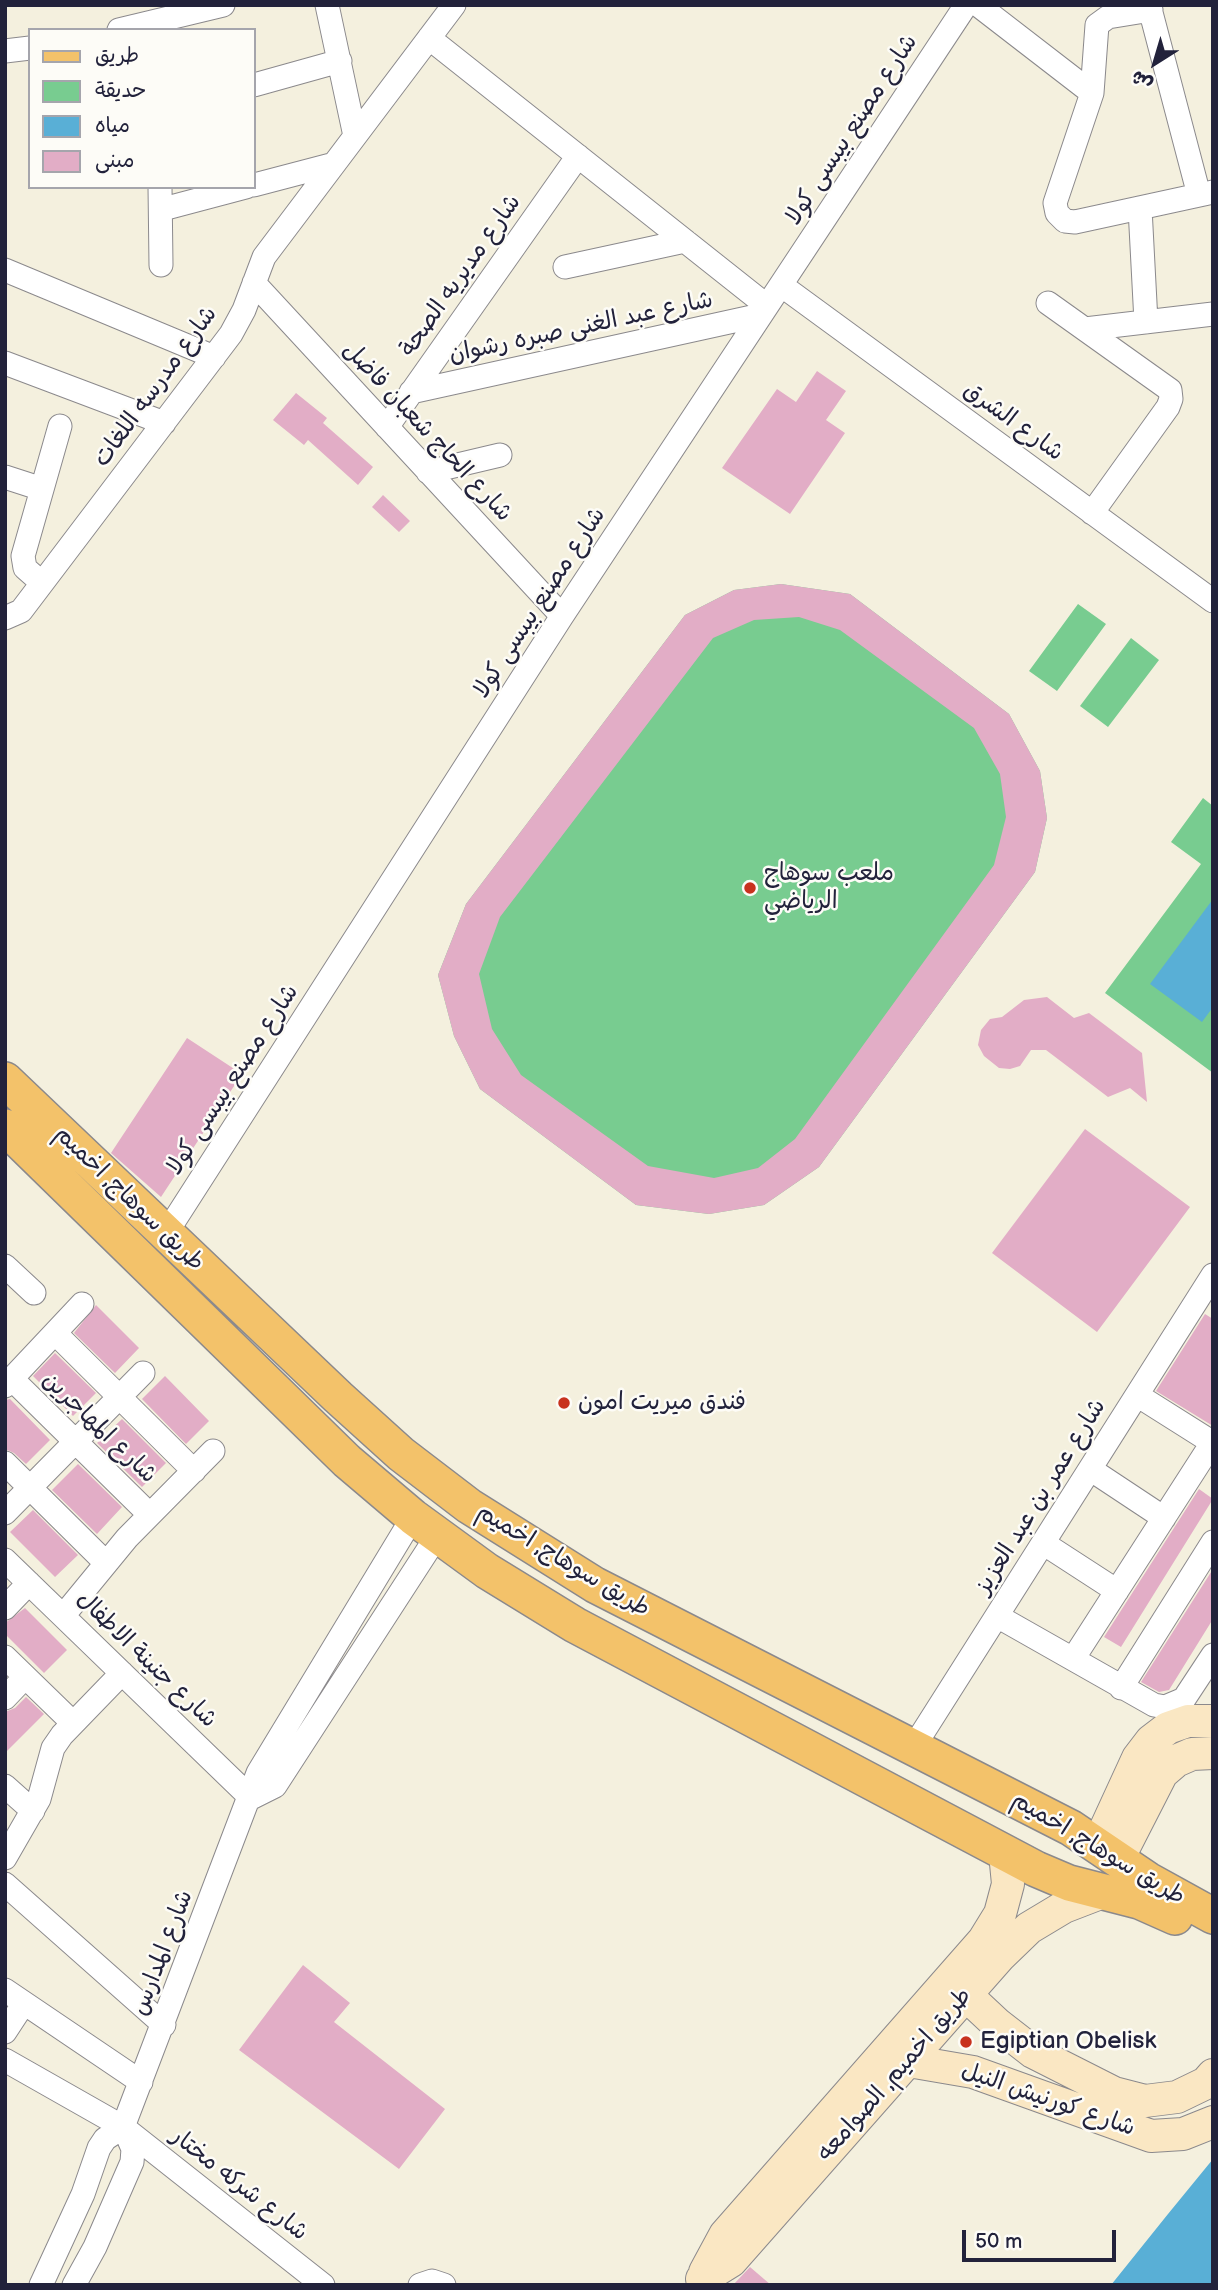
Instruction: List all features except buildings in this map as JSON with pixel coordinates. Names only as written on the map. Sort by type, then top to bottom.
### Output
[{"type":"main road","name":"طريق سوهاج, اخميم","points":[[5,1080],[165,1235],[401,1454],[469,1506],[595,1585],[1042,1812],[1108,1852],[1209,1923]]},
{"type":"main road","name":"طريق سوهاج, اخميم","points":[[5,1127],[347,1461],[425,1527],[575,1625],[1005,1853],[1069,1883],[1209,1923]]},
{"type":"main road","points":[[575,1625],[595,1585]]},
{"type":"main road","points":[[1108,1852],[1138,1758],[1151,1741],[1168,1728],[1188,1721],[1213,1721]]},
{"type":"main road","points":[[1108,1852],[1162,1773],[1176,1761],[1192,1754],[1213,1753]]},
{"type":"main road","name":"طريق اخميم, الصوامعه","points":[[700,2282],[731,2261],[957,1986],[1000,1914],[1008,1884],[1005,1853]]},
{"type":"main road","name":"طريق اخميم, الصوامعه","points":[[957,1986],[1029,1928],[1064,1907],[1103,1892]]},
{"type":"main road","name":"شارع كورنيش النيل","points":[[957,1986],[1033,2052],[1114,2093],[1145,2101],[1177,2097],[1206,2083],[1213,2075]]},
{"type":"main road","name":"شارع كورنيش النيل","points":[[896,2058],[973,2071],[1152,2136],[1184,2134],[1213,2122]]},
{"type":"street","points":[[127,28],[223,5]]},
{"type":"street","points":[[327,5],[355,136]]},
{"type":"street","name":"شارع مدرسه اللغات","points":[[5,618],[21,611],[231,334],[264,257],[454,5]]},
{"type":"street","name":"شارع مصنع بيبسى كولا","points":[[165,1235],[562,616],[966,5]]},
{"type":"street","points":[[978,5],[1092,93]]},
{"type":"street","points":[[1150,8],[1206,193],[1075,222],[1065,221],[1057,213],[1055,203],[1092,93],[1097,25],[1108,17],[1150,8]]},
{"type":"street","points":[[429,38],[685,241],[764,310]]},
{"type":"street","points":[[5,51],[28,48]]},
{"type":"street","points":[[256,84],[340,61]]},
{"type":"street","name":"شارع مديريه الصحة","points":[[387,427],[578,156]]},
{"type":"street","points":[[256,184],[334,164]]},
{"type":"street","points":[[161,265],[162,198],[231,189]]},
{"type":"street","points":[[1140,208],[1146,322]]},
{"type":"street","points":[[565,267],[685,241]]},
{"type":"street","points":[[5,270],[214,357]]},
{"type":"street","name":"شارع الحاج شعبان فاضل","points":[[254,283],[562,616]]},
{"type":"street","name":"شارع الشرق","points":[[781,285],[1213,601]]},
{"type":"street","points":[[1048,303],[1164,383],[1170,390],[1171,399],[1092,513]]},
{"type":"street","name":"شارع عبد الغنى صبره رشوان","points":[[411,392],[764,310]]},
{"type":"street","points":[[1085,329],[1213,314]]},
{"type":"street","points":[[5,363],[164,423]]},
{"type":"street","points":[[42,583],[22,562],[60,426]]},
{"type":"street","points":[[428,472],[500,455]]},
{"type":"street","points":[[5,477],[42,489]]},
{"type":"street","points":[[5,1266],[34,1293]]},
{"type":"street","name":"شارع عمر بن عبد العزيز","points":[[913,1748],[1210,1284]]},
{"type":"street","points":[[8,1382],[82,1304]]},
{"type":"street","points":[[56,1334],[194,1471]]},
{"type":"street","points":[[5,1513],[143,1373]]},
{"type":"street","name":"شارع المهاجرين","points":[[8,1382],[149,1514]]},
{"type":"street","points":[[1073,1660],[1213,1443],[1137,1395]]},
{"type":"street","points":[[63,1616],[105,1562],[212,1451]]},
{"type":"street","points":[[5,1463],[105,1562]]},
{"type":"street","points":[[1090,1469],[1164,1518]]},
{"type":"street","name":"شارع المدارس","points":[[43,2284],[78,2205],[99,2148],[105,2139],[123,2127],[264,1762],[425,1527]]},
{"type":"street","points":[[1121,1688],[1213,1542]]},
{"type":"street","points":[[1043,1543],[1117,1591]]},
{"type":"street","name":"شارع جنينة الاطفال","points":[[5,1560],[251,1798]]},
{"type":"street","points":[[5,1608],[29,1583]]},
{"type":"street","points":[[996,1616],[1154,1705],[1175,1704],[1184,1699],[1213,1655]]},
{"type":"street","points":[[5,1657],[73,1723]]},
{"type":"street","points":[[5,1858],[33,1811],[43,1788],[54,1748],[73,1723],[122,1673]]},
{"type":"street","points":[[5,1698],[25,1677]]},
{"type":"street","points":[[5,1786],[33,1811]]},
{"type":"street","points":[[5,1884],[164,2025]]},
{"type":"street","points":[[5,2032],[15,1997],[141,2082]]},
{"type":"street","name":"شارع شركه مختار","points":[[5,2060],[123,2127],[323,2285]]},
{"type":"street","points":[[74,2285],[100,2236],[132,2162],[133,2149],[123,2127]]},
{"type":"street","points":[[420,2285],[432,2281],[443,2285]]},
{"type":"green space","name":"ملعب سوهاج الرياضي","points":[[781,584],[850,594],[1009,714],[1040,771],[1047,818],[1035,872],[819,1167],[764,1205],[709,1214],[636,1205],[480,1089],[454,1036],[438,975],[466,904],[685,615],[734,590]]},
{"type":"green space","points":[[1078,604],[1106,624],[1057,691],[1029,671]]},
{"type":"green space","points":[[1131,638],[1159,660],[1108,727],[1080,706]]},
{"type":"green space","points":[[1203,798],[1213,806],[1213,1073],[1105,993],[1201,864],[1171,842]]},
{"type":"water","points":[[1213,899],[1213,1007],[1202,1022],[1150,984]]},
{"type":"water","points":[[1213,2159],[1213,2285],[1111,2285],[1168,2214]]},
{"type":"place","name":"ملعب سوهاج الرياضي","points":[[750,888]]},
{"type":"place","name":"فندق ميريت امون","points":[[564,1403]]},
{"type":"place","name":"Egiptian Obelisk","points":[[966,2042]]}]
